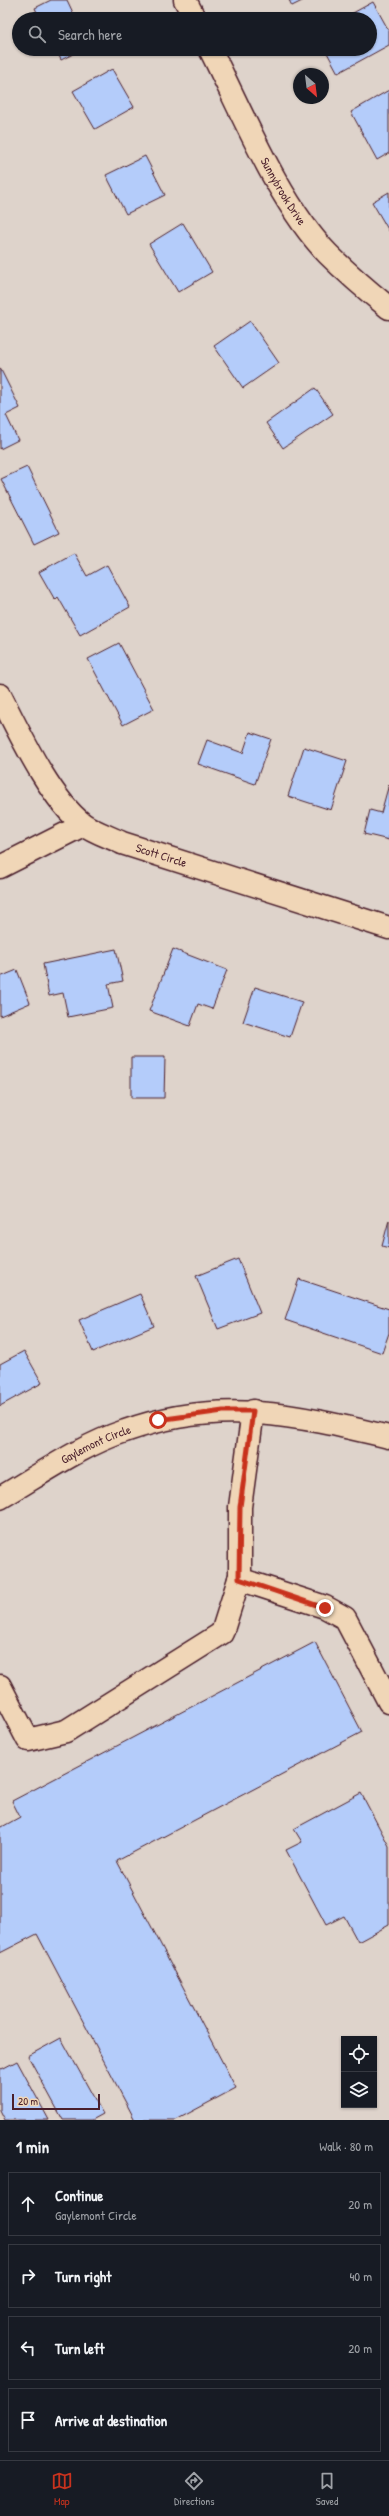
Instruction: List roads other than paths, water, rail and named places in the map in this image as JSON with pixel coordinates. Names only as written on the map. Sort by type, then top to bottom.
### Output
[{"type":"street","points":[[185,0],[191,12]]},
{"type":"street","name":"Sunnybrook Drive","points":[[214,56],[276,180],[298,216],[327,253],[389,308]]},
{"type":"street","name":"Scott Circle","points":[[0,695],[35,762],[68,809],[84,825],[122,843],[389,928]]},
{"type":"street","points":[[0,867],[84,825]]},
{"type":"street","name":"Gaylemont Circle","points":[[0,1498],[82,1450],[124,1431],[158,1420],[223,1411],[253,1411],[291,1416],[389,1437]]},
{"type":"street","points":[[0,1686],[28,1740],[66,1731],[222,1633],[239,1579],[240,1507],[253,1411]]},
{"type":"street","points":[[239,1579],[325,1608],[344,1618],[389,1702]]}]
